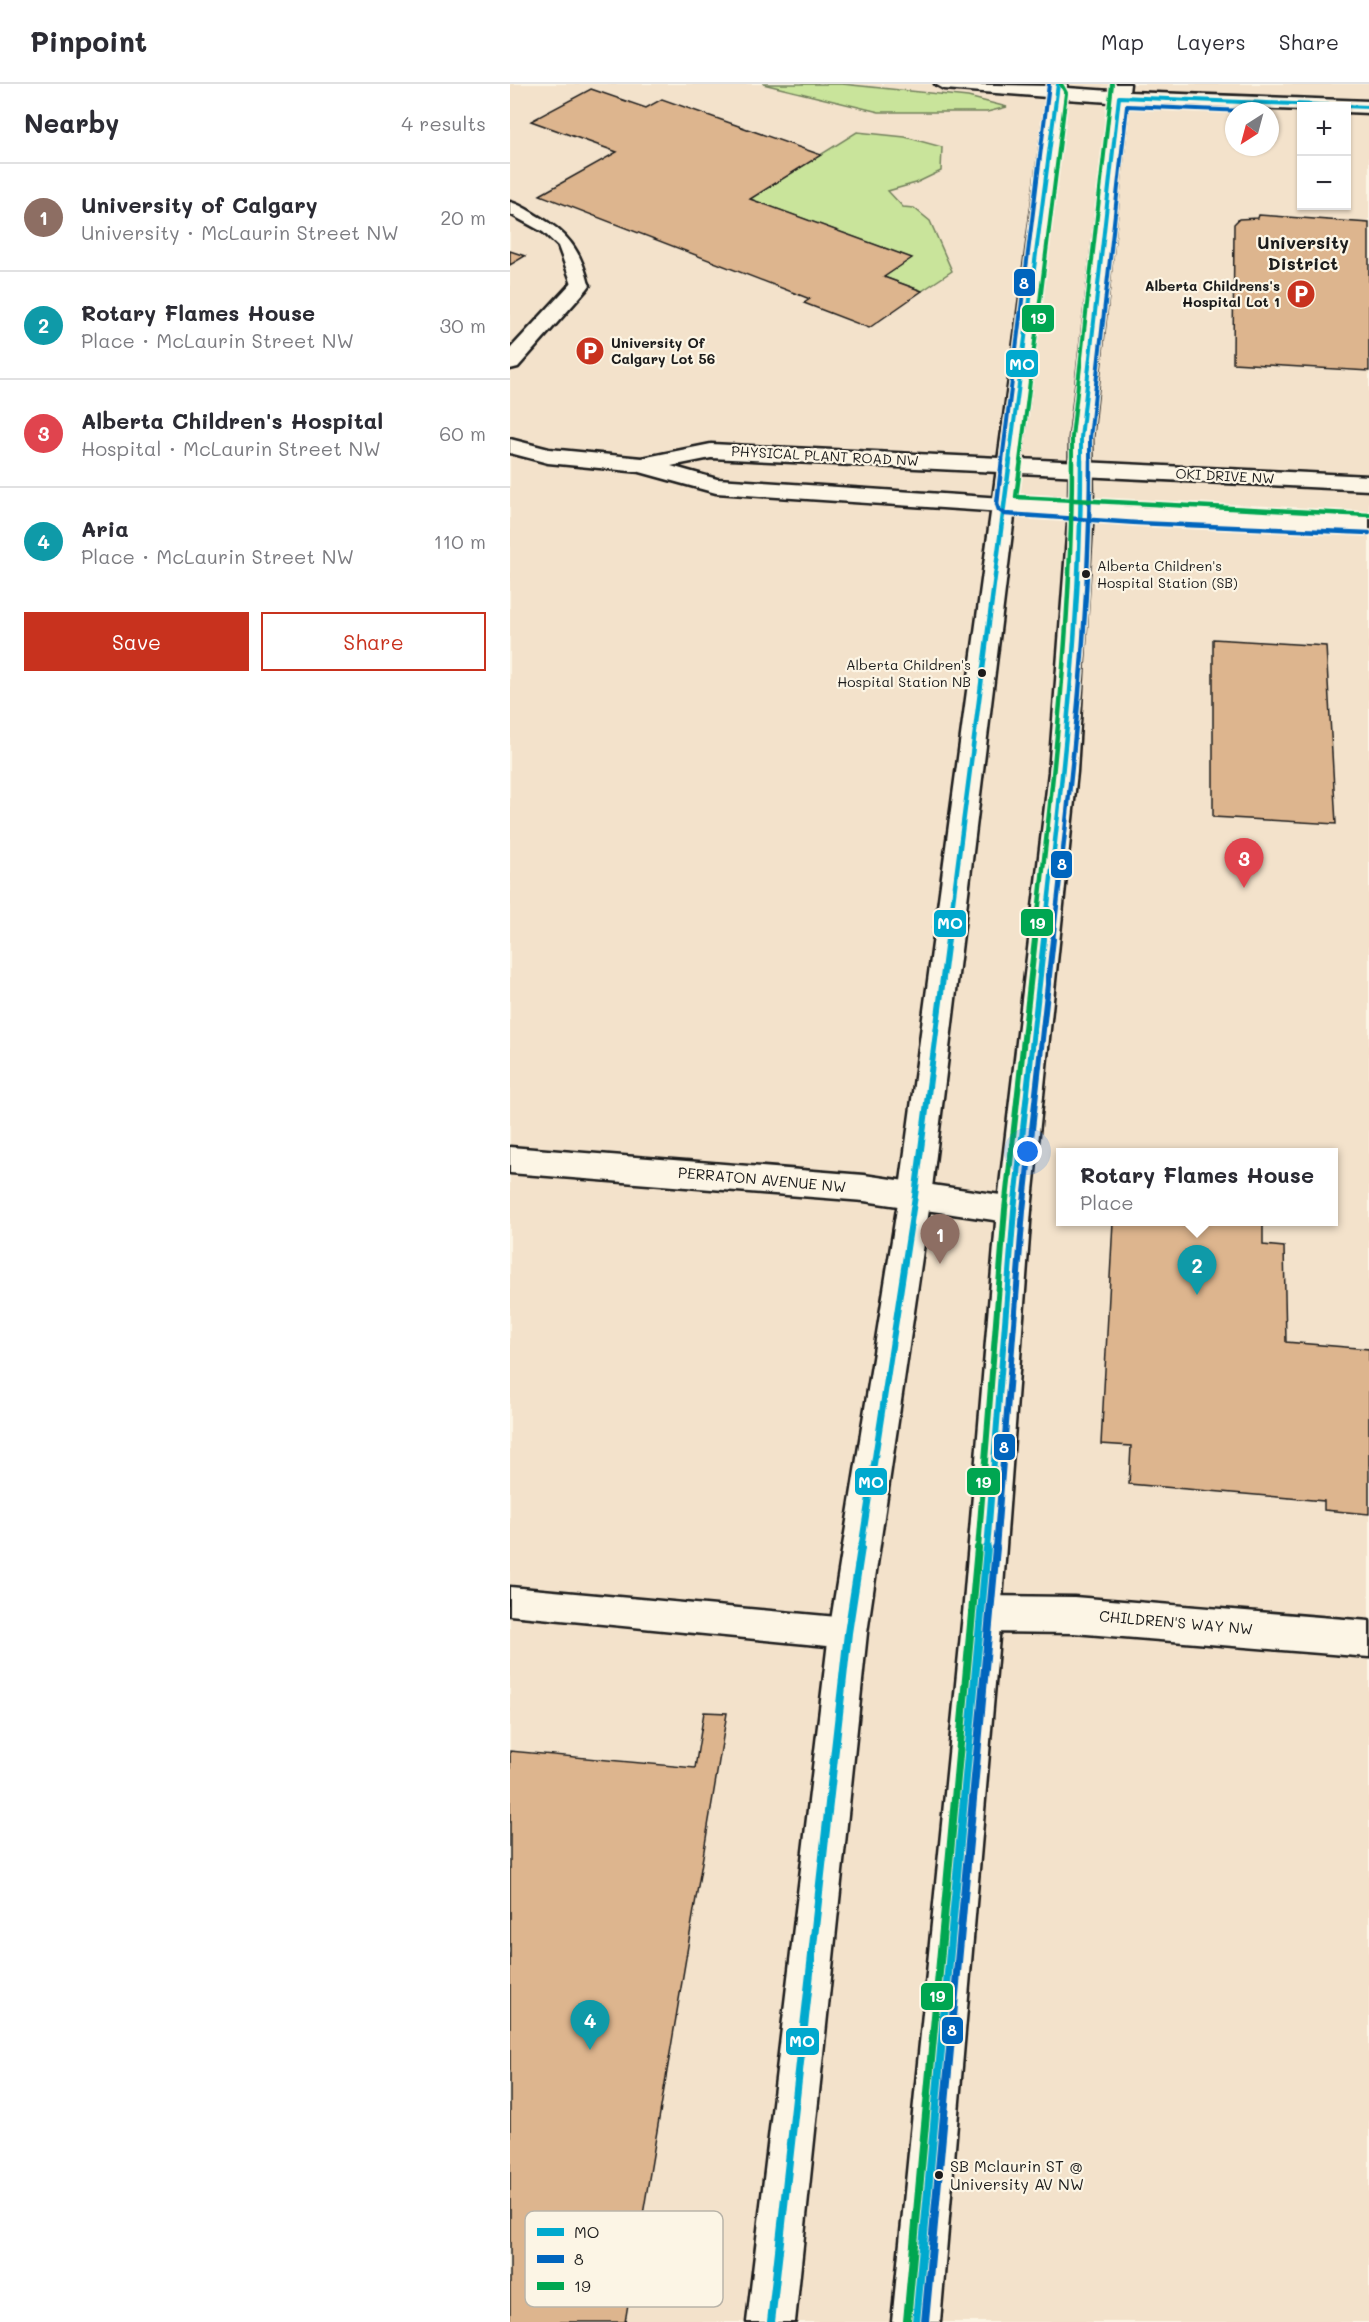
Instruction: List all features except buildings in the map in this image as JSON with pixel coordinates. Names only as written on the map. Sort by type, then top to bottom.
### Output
[{"type":"street","points":[[944,84],[1120,91],[1369,107]]},
{"type":"street","points":[[771,2322],[848,1633],[915,1196],[1011,466],[1057,88]]},
{"type":"street","points":[[916,2322],[982,1614],[1014,1210],[1063,772],[1081,510],[1081,438],[1120,91]]},
{"type":"street","points":[[510,362],[580,285]]},
{"type":"street","name":"PHYSICAL PLANT ROAD NW","points":[[510,446],[548,456],[641,465],[716,486],[1081,510]]},
{"type":"street","name":"PHYSICAL PLANT ROAD NW","points":[[641,465],[711,451],[1080,470]]},
{"type":"street","name":"OKI DRIVE NW","points":[[1080,470],[1369,483]]},
{"type":"street","points":[[1081,510],[1369,524]]},
{"type":"street","name":"PERRATON AVENUE NW","points":[[510,1160],[864,1188],[1014,1210]]},
{"type":"street","name":"CHILDREN'S WAY NW","points":[[982,1614],[1074,1615],[1369,1639]]},
{"type":"lane","points":[[510,207],[562,236],[576,261],[580,285]]},
{"type":"lane","points":[[510,1601],[848,1633]]},
{"type":"shaded area","points":[[510,84],[1369,84],[1369,2322],[510,2322]]},
{"type":"green space","points":[[763,84],[842,84],[968,97],[1007,107],[987,112],[879,112]]},
{"type":"green space","points":[[857,132],[905,137],[942,147],[941,171],[916,183],[888,191],[903,207],[914,208],[930,221],[952,271],[922,291],[884,277],[911,258],[750,199]]},
{"type":"transit line","name":"8","points":[[1049,84],[997,504],[999,510],[1005,514],[1137,523],[1369,533]]},
{"type":"transit line","name":"MO","points":[[771,2322],[848,1633],[915,1196],[1058,84]]},
{"type":"transit line","name":"19","points":[[1061,84],[1066,93],[1016,497],[1369,515]]},
{"type":"transit line","name":"19","points":[[907,2321],[973,1613],[1005,1209],[1054,771],[1072,510],[1072,437],[1112,84]]},
{"type":"transit line","name":"MO","points":[[916,2322],[982,1614],[1014,1210],[1063,772],[1081,510],[1081,438],[1119,97],[1369,107]]},
{"type":"transit line","name":"8","points":[[925,2322],[991,1615],[1023,1211],[1072,773],[1090,511],[1090,438],[1127,106],[1225,110]]},
{"type":"place","name":"Alberta Childrens's Hospital Lot 1","points":[[1301,294]]},
{"type":"place","name":"University Of Calgary Lot 56","points":[[590,351]]},
{"type":"place","name":"Alberta Children's Hospital Station (SB)","points":[[1086,574]]},
{"type":"place","name":"Alberta Children's Hospital Station NB","points":[[982,673]]},
{"type":"place","name":"Alberta Children's Hospital","points":[[1244,888]]},
{"type":"place","name":"University of Calgary","points":[[940,1264]]},
{"type":"place","name":"Rotary Flames House","points":[[1197,1295]]},
{"type":"place","name":"Aria","points":[[590,2050]]},
{"type":"place","name":"SB Mclaurin ST @ University AV NW","points":[[939,2175]]},
{"type":"district","name":"University District","points":[[1303,253]]}]
